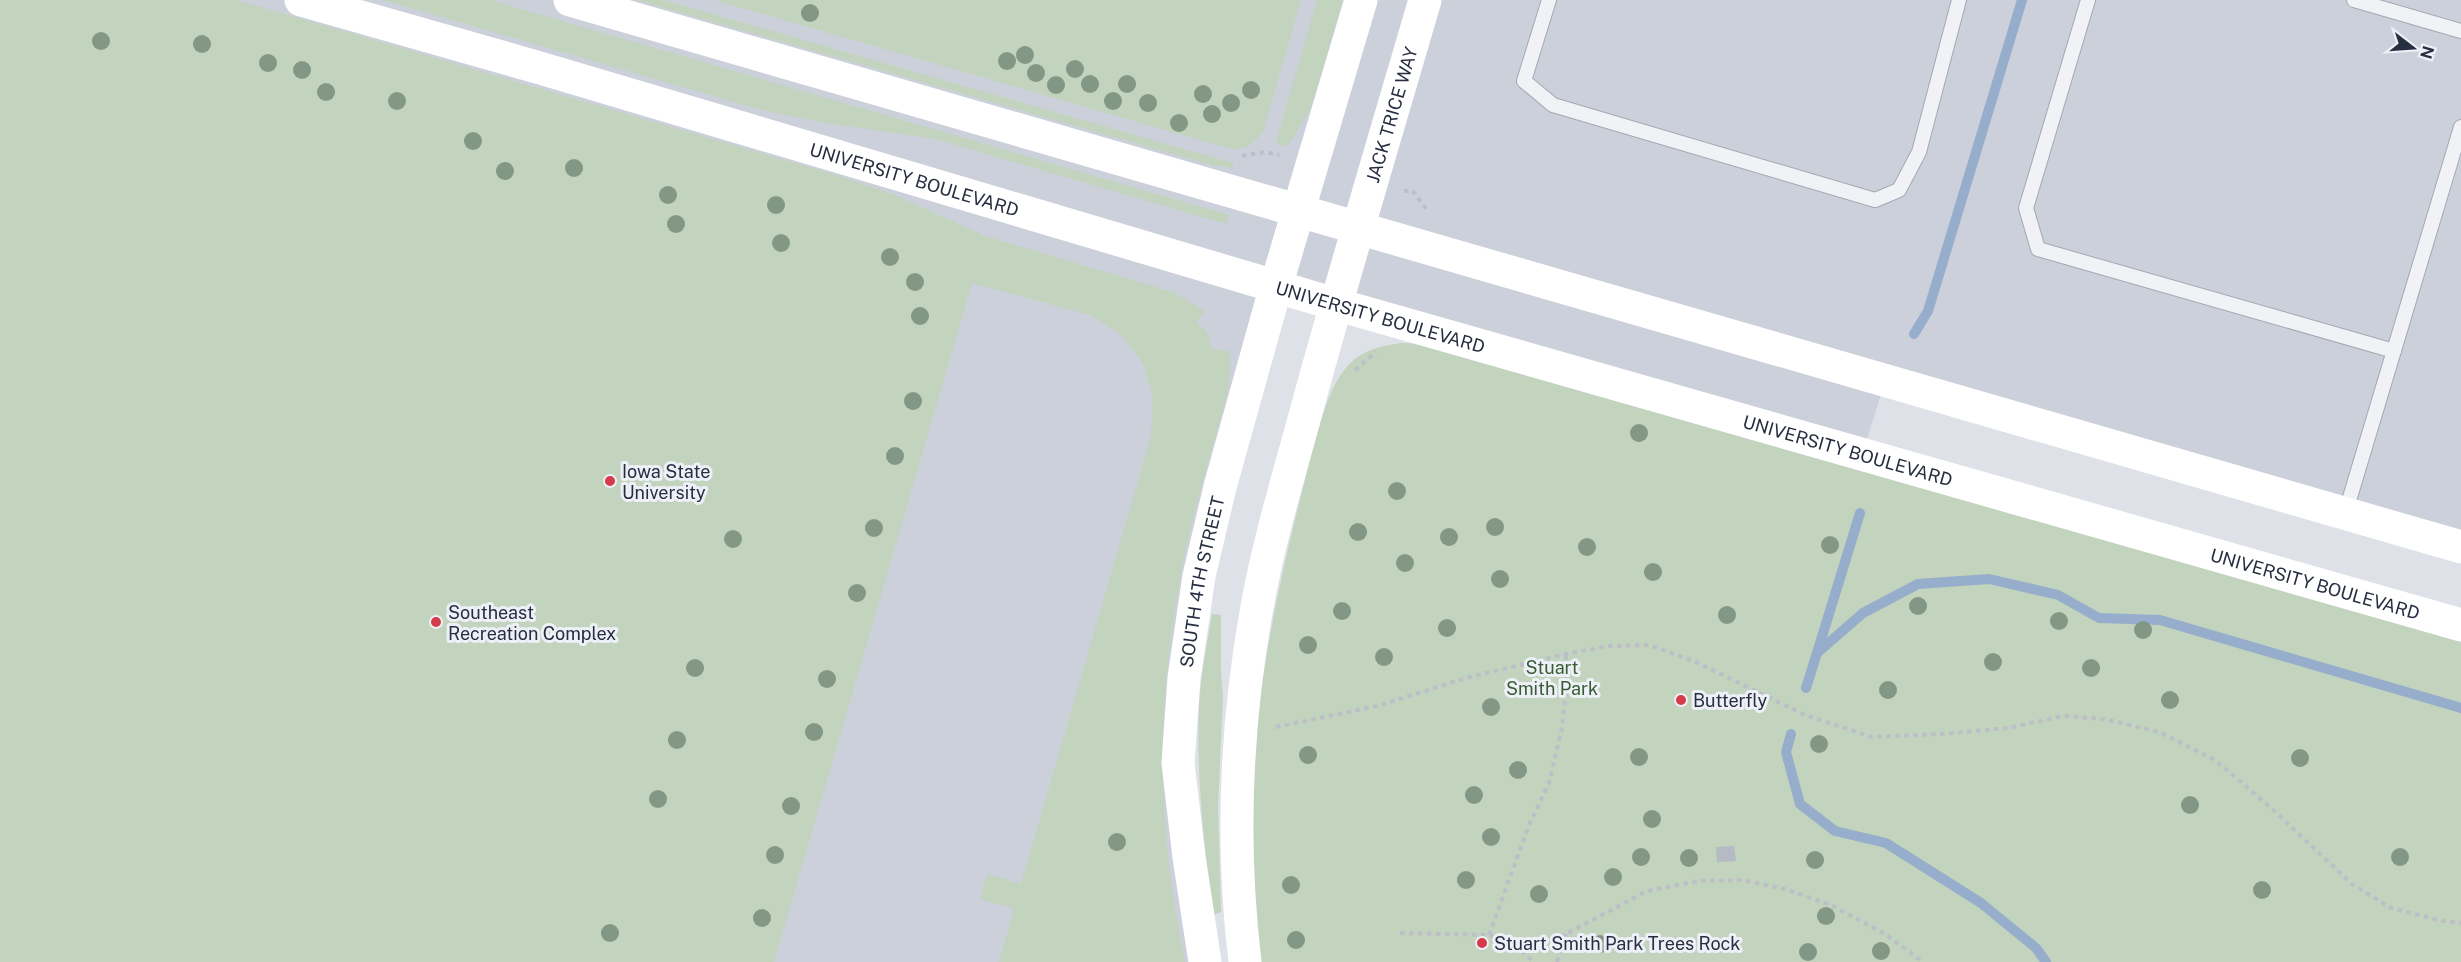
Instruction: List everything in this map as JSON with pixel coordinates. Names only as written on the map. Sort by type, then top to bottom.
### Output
[{"type":"main road","name":"UNIVERSITY BOULEVARD","points":[[301,0],[540,68],[1335,304],[2461,625]]},
{"type":"main road","points":[[570,0],[2461,548]]},
{"type":"main road","points":[[1299,212],[1361,0]]},
{"type":"main road","name":"JACK TRICE WAY","points":[[1358,229],[1425,0]]},
{"type":"main road","name":"SOUTH 4TH STREET","points":[[1204,962],[1188,857],[1178,763],[1184,678],[1199,576],[1220,487],[1299,212]]},
{"type":"main road","points":[[1245,962],[1240,918],[1237,835],[1246,680],[1257,606],[1281,504],[1335,304],[1358,229]]},
{"type":"lane","points":[[1549,0],[1524,81],[1552,105],[1875,200],[1899,190],[1919,152],[1959,0]]},
{"type":"lane","points":[[2088,0],[2026,208],[2038,249],[2394,351]]},
{"type":"lane","points":[[2354,0],[2461,31]]},
{"type":"lane","points":[[2345,514],[2461,127]]},
{"type":"path","points":[[1237,157],[1256,152],[1278,155]]},
{"type":"path","points":[[1264,729],[1377,706],[1466,678],[1566,654],[1609,646],[1649,645],[1696,662],[1805,714],[1872,737],[2008,728],[2063,716],[2104,718],[2159,732],[2216,760],[2352,884],[2391,908],[2443,921],[2461,923]]},
{"type":"path","points":[[1489,935],[1529,825],[1549,783],[1562,728],[1566,654]]},
{"type":"path","points":[[1516,945],[1566,934],[1647,891],[1698,881],[1742,880],[1785,889],[1831,904],[1885,934],[1923,962]]},
{"type":"path","points":[[1400,933],[1489,935],[1516,945],[1533,962]]},
{"type":"path","points":[[1557,962],[1566,934]]},
{"type":"shaded area","name":"Iowa State University","points":[[0,0],[2461,0],[2461,547],[1885,382],[1858,467],[1467,342],[1276,287],[1182,678],[1203,962],[0,962]]},
{"type":"green space","name":"Southeast Recreation Complex","points":[[0,0],[237,0],[836,175],[893,194],[985,236],[1173,292],[1204,311],[1197,322],[1206,331],[1213,350],[1229,350],[1228,387],[1189,535],[1176,601],[1169,653],[1163,755],[1168,858],[1185,962],[999,962],[1014,909],[980,899],[987,874],[1021,884],[1151,436],[1153,398],[1143,364],[1121,334],[1090,315],[972,283],[774,962],[0,962]]},
{"type":"green space","points":[[383,0],[490,0],[1229,215],[1226,224],[935,139],[819,122],[762,110]]},
{"type":"green space","points":[[637,0],[664,0],[1233,163],[1233,168],[1211,165]]},
{"type":"green space","points":[[714,0],[1301,0],[1263,132],[1249,145],[1231,149]]},
{"type":"green space","points":[[1317,0],[1343,0],[1310,110],[1287,147],[1276,142]]},
{"type":"green space","name":"Stuart Smith Park","points":[[1402,343],[1424,344],[2461,642],[2461,962],[1258,962],[1251,867],[1251,806],[1258,713],[1282,575],[1311,456],[1331,393],[1345,369],[1357,357],[1378,348]]},
{"type":"green space","points":[[1212,614],[1221,615],[1223,696],[1218,807],[1221,912],[1213,915],[1201,810],[1198,731],[1201,682]]},
{"type":"building","points":[[1734,846],[1736,861],[1717,862],[1716,847]]},
{"type":"waterway","points":[[1914,334],[1928,311],[2022,0]]},
{"type":"waterway","points":[[1817,653],[1860,513]]},
{"type":"waterway","points":[[1806,688],[1817,653],[1863,613],[1918,584],[1989,579],[2058,595],[2099,618],[2160,620],[2461,708]]},
{"type":"waterway","points":[[1791,734],[1786,752],[1800,804],[1835,831],[1886,843],[1981,903],[2036,948],[2046,962]]},
{"type":"place","name":"Iowa State University","points":[[610,481]]},
{"type":"place","name":"Southeast Recreation Complex","points":[[436,622]]},
{"type":"place","name":"Butterfly","points":[[1681,700]]},
{"type":"place","name":"Stuart Smith Park Trees Rock","points":[[1482,943]]}]
